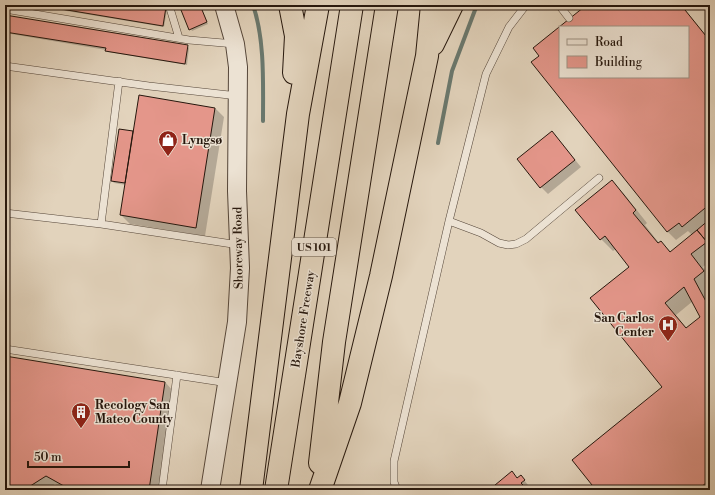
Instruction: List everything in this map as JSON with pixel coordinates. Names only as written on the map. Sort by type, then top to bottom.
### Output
[{"type":"highway","points":[[290,5],[296,36],[294,78],[298,114]]},
{"type":"highway","points":[[251,490],[298,114],[318,5]]},
{"type":"highway","name":"Bayshore Freeway","points":[[276,490],[352,5]]},
{"type":"highway","name":"US 101","points":[[316,490],[334,342],[387,5]]},
{"type":"highway","points":[[320,490],[350,403],[381,276],[427,56],[432,5]]},
{"type":"highway","points":[[427,56],[452,5]]},
{"type":"street","name":"Shoreway Road","points":[[210,490],[237,322],[240,268],[237,191],[238,67],[235,44],[224,5]]},
{"type":"lane","points":[[170,5],[179,38]]},
{"type":"lane","points":[[397,490],[394,482],[394,461],[449,221],[486,74],[509,27],[526,5]]},
{"type":"lane","points":[[559,5],[569,18]]},
{"type":"lane","points":[[5,9],[179,38],[235,44]]},
{"type":"lane","points":[[5,66],[238,96]]},
{"type":"lane","points":[[101,224],[120,82]]},
{"type":"lane","points":[[449,221],[499,243],[508,245],[516,244],[526,239],[599,178]]},
{"type":"lane","points":[[5,213],[101,224],[239,245]]},
{"type":"lane","points":[[5,349],[228,383]]},
{"type":"lane","points":[[162,490],[177,375]]},
{"type":"building","points":[[37,5],[152,5],[166,7],[163,26]]},
{"type":"building","points":[[179,5],[200,5],[207,22],[189,30]]},
{"type":"building","points":[[582,5],[681,5],[710,41],[710,204],[682,227],[679,223],[667,232],[531,62],[539,56],[533,48],[559,27],[559,78],[689,78],[689,26],[560,26],[584,7]]},
{"type":"building","points":[[5,15],[188,45],[185,64],[105,51],[106,48],[5,32]]},
{"type":"building","name":"Lyngsø","points":[[139,95],[215,108],[196,228],[120,215]]},
{"type":"building","points":[[119,129],[133,131],[125,183],[111,181]]},
{"type":"building","points":[[552,131],[575,160],[540,188],[517,159]]},
{"type":"building","name":"San Carlos Center","points":[[612,180],[636,210],[633,213],[658,243],[661,241],[670,252],[697,230],[707,242],[691,254],[704,271],[694,279],[710,309],[710,480],[697,490],[596,490],[572,460],[662,387],[590,298],[629,267],[605,236],[600,240],[575,210]],"holes":[[[684,287],[700,317],[686,328],[665,303]]]},
{"type":"building","points":[[710,219],[710,239],[707,242],[697,230]]},
{"type":"building","name":"Recology San Mateo County","points":[[5,356],[165,382],[149,490],[71,490],[46,476],[24,490],[5,490]]},
{"type":"building","points":[[512,471],[517,478],[521,475],[525,480],[521,483],[524,486],[520,490],[489,490]]},
{"type":"waterway","points":[[253,5],[260,33],[263,77],[263,121]]},
{"type":"waterway","points":[[438,143],[452,71],[478,5]]},
{"type":"place","name":"Lyngsø","points":[[168,157]]},
{"type":"place","name":"San Carlos Center","points":[[668,342]]},
{"type":"place","name":"Recology San Mateo County","points":[[81,429]]}]
